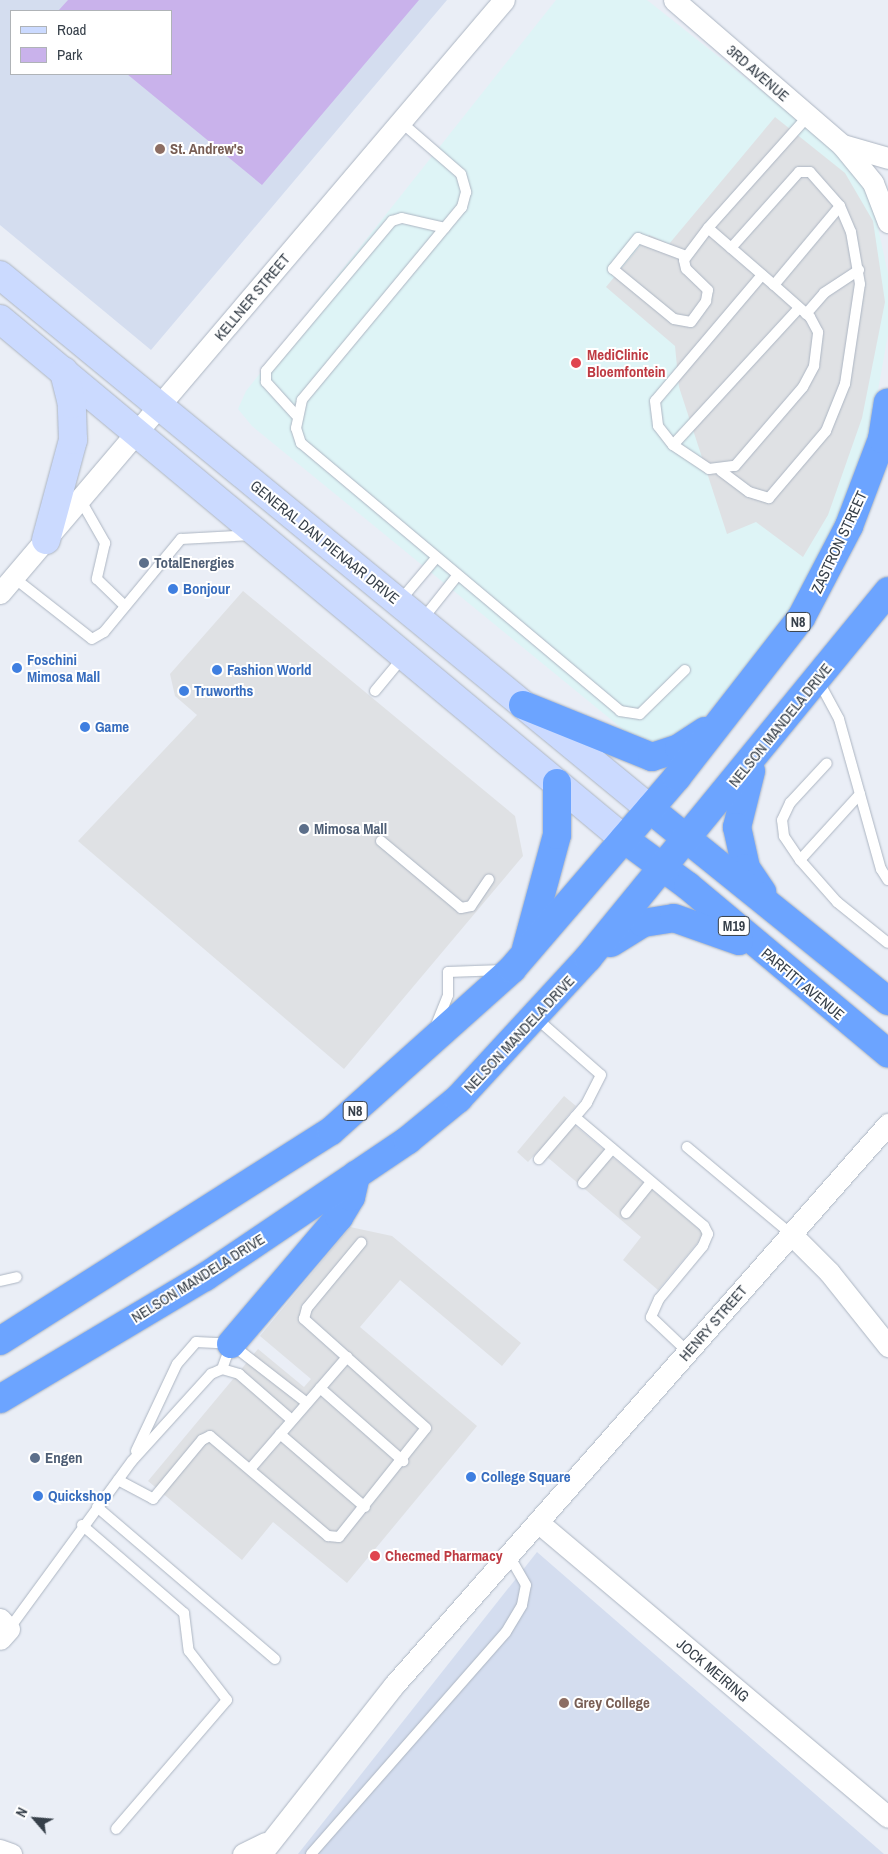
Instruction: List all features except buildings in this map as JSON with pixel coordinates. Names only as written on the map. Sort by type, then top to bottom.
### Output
[{"type":"highway","name":"ZASTRON STREET","points":[[650,809],[725,717],[823,582],[885,442],[888,402]]},
{"type":"highway","name":"NELSON MANDELA DRIVE","points":[[0,1399],[205,1277],[356,1175],[458,1099],[536,1018],[588,958],[664,868],[888,591]]},
{"type":"highway","points":[[523,705],[652,756],[679,748],[725,717]]},
{"type":"highway","points":[[757,754],[739,806],[740,849],[756,886],[783,917]]},
{"type":"highway","points":[[518,962],[558,835],[557,783]]},
{"type":"highway","name":"M19","points":[[650,809],[888,1002]]},
{"type":"highway","name":"N8","points":[[0,1341],[331,1132],[424,1051],[518,962],[650,809]]},
{"type":"highway","name":"PARFITT AVENUE","points":[[624,840],[664,868],[888,1053]]},
{"type":"highway","points":[[588,958],[643,923],[674,918],[764,951]]},
{"type":"highway","points":[[836,961],[888,982]]},
{"type":"highway","points":[[231,1344],[339,1217],[351,1197],[356,1175]]},
{"type":"street","name":"KELLNER STREET","points":[[7,585],[504,0]]},
{"type":"street","name":"3RD AVENUE","points":[[674,0],[842,145],[874,182],[888,222]]},
{"type":"street","name":"3RD AVENUE","points":[[842,145],[888,158]]},
{"type":"street","name":"GENERAL DAN PIENAAR DRIVE","points":[[0,274],[650,809]]},
{"type":"street","points":[[0,319],[138,431],[624,840]]},
{"type":"street","points":[[46,540],[73,440],[72,404],[64,370]]},
{"type":"street","points":[[407,610],[397,620],[401,632],[478,717]]},
{"type":"street","name":"HENRY STREET","points":[[253,1852],[394,1685],[539,1523],[888,1124]]},
{"type":"street","points":[[791,1234],[829,1272],[888,1346]]},
{"type":"street","name":"JOCK MEIRING","points":[[539,1523],[888,1817]]},
{"type":"street","points":[[0,1850],[11,1854]]},
{"type":"lane","points":[[686,256],[638,238],[613,269],[686,324],[708,296],[708,290],[684,266],[686,256],[708,228],[808,116]]},
{"type":"lane","points":[[400,122],[466,183],[462,207],[302,400],[296,415],[296,428],[308,452],[620,711],[640,714],[686,670]]},
{"type":"lane","points":[[731,248],[799,172],[810,172],[840,206],[860,270],[845,384],[826,430],[769,498],[749,492],[721,471],[698,464],[673,445],[654,418],[655,401],[762,275]]},
{"type":"lane","points":[[774,285],[840,206]]},
{"type":"lane","points":[[296,415],[266,382],[266,371],[392,221],[402,218],[445,228]]},
{"type":"lane","points":[[708,228],[802,311],[818,332],[818,348],[803,387],[735,466],[721,471]]},
{"type":"lane","points":[[673,445],[802,311],[830,289],[860,270]]},
{"type":"lane","points":[[80,499],[105,543],[97,579],[125,606]]},
{"type":"lane","points":[[7,585],[92,639],[125,606],[182,539],[262,535]]},
{"type":"lane","points":[[407,610],[436,558]]},
{"type":"lane","points":[[407,610],[457,576]]},
{"type":"lane","points":[[375,691],[405,655]]},
{"type":"lane","points":[[817,679],[839,719],[860,794],[888,880]]},
{"type":"lane","points":[[827,763],[790,803],[782,820],[784,836],[800,860],[837,902],[888,943]]},
{"type":"lane","points":[[800,860],[860,794]]},
{"type":"lane","points":[[381,841],[461,908],[471,906],[489,879]]},
{"type":"lane","points":[[424,1051],[448,995],[448,972],[518,962]]},
{"type":"lane","points":[[536,1018],[600,1075],[599,1084],[575,1117],[539,1159]]},
{"type":"lane","points":[[575,1117],[704,1226],[708,1234],[704,1246],[652,1310],[657,1325],[688,1352]]},
{"type":"lane","points":[[687,1147],[791,1234]]},
{"type":"lane","points":[[583,1183],[612,1149]]},
{"type":"lane","points":[[626,1212],[651,1182]]},
{"type":"lane","points":[[118,1480],[152,1499],[202,1440],[210,1436],[331,1538],[339,1537],[366,1507],[424,1435],[424,1424],[307,1323],[304,1314],[362,1243]]},
{"type":"lane","points":[[0,1281],[17,1277]]},
{"type":"lane","points":[[132,1461],[186,1351],[207,1340],[231,1344],[307,1403]]},
{"type":"lane","points":[[3,1629],[132,1461],[203,1382],[222,1369],[231,1344]]},
{"type":"lane","points":[[250,1468],[347,1357]]},
{"type":"lane","points":[[222,1369],[239,1374],[292,1420]]},
{"type":"lane","points":[[320,1388],[404,1461]]},
{"type":"lane","points":[[280,1434],[366,1507]]},
{"type":"lane","points":[[97,1507],[275,1658]]},
{"type":"lane","points":[[82,1525],[184,1613],[189,1651],[227,1700],[116,1829]]},
{"type":"lane","points":[[311,1854],[506,1632],[522,1606],[526,1585],[509,1556]]},
{"type":"shaded area","name":"St. Andrew's","points":[[0,0],[447,0],[151,350],[0,225]]},
{"type":"shaded area","name":"MediClinic Bloemfontein","points":[[556,0],[647,0],[833,147],[871,195],[888,274],[888,334],[874,413],[854,484],[816,572],[768,641],[705,716],[683,735],[653,742],[625,731],[252,426],[238,409],[246,391]]},
{"type":"shaded area","points":[[775,117],[845,173],[873,221],[885,302],[862,418],[828,515],[803,557],[756,522],[727,534],[679,387],[675,346],[606,287],[649,235],[669,244]]},
{"type":"shaded area","name":"Mimosa Mall","points":[[243,591],[515,816],[523,856],[344,1069],[78,841],[197,715],[175,696],[170,674]]},
{"type":"shaded area","points":[[564,1096],[576,1106],[566,1118],[705,1234],[658,1290],[623,1260],[641,1237],[539,1150],[528,1162],[517,1152]]},
{"type":"shaded area","points":[[350,1227],[392,1236],[521,1343],[502,1366],[400,1280],[360,1327],[477,1426],[347,1583],[273,1522],[242,1560],[148,1481],[258,1349],[304,1387],[311,1379],[260,1336]]},
{"type":"shaded area","name":"Grey College","points":[[537,1552],[884,1854],[298,1854]]},
{"type":"green space","points":[[68,0],[419,0],[262,185],[128,75],[172,75],[172,10],[59,10]]},
{"type":"place","name":"St. Andrew's","points":[[160,149]]},
{"type":"place","name":"MediClinic Bloemfontein","points":[[576,363]]},
{"type":"place","name":"TotalEnergies","points":[[144,563]]},
{"type":"place","name":"Bonjour","points":[[173,589]]},
{"type":"place","name":"Foschini Mimosa Mall","points":[[17,668]]},
{"type":"place","name":"Fashion World","points":[[217,670]]},
{"type":"place","name":"Truworths","points":[[184,691]]},
{"type":"place","name":"Game","points":[[85,727]]},
{"type":"place","name":"Mimosa Mall","points":[[304,829]]},
{"type":"place","name":"Engen","points":[[35,1458]]},
{"type":"place","name":"College Square","points":[[471,1477]]},
{"type":"place","name":"Quickshop","points":[[38,1496]]},
{"type":"place","name":"Checmed Pharmacy","points":[[375,1556]]},
{"type":"place","name":"Grey College","points":[[564,1703]]}]
